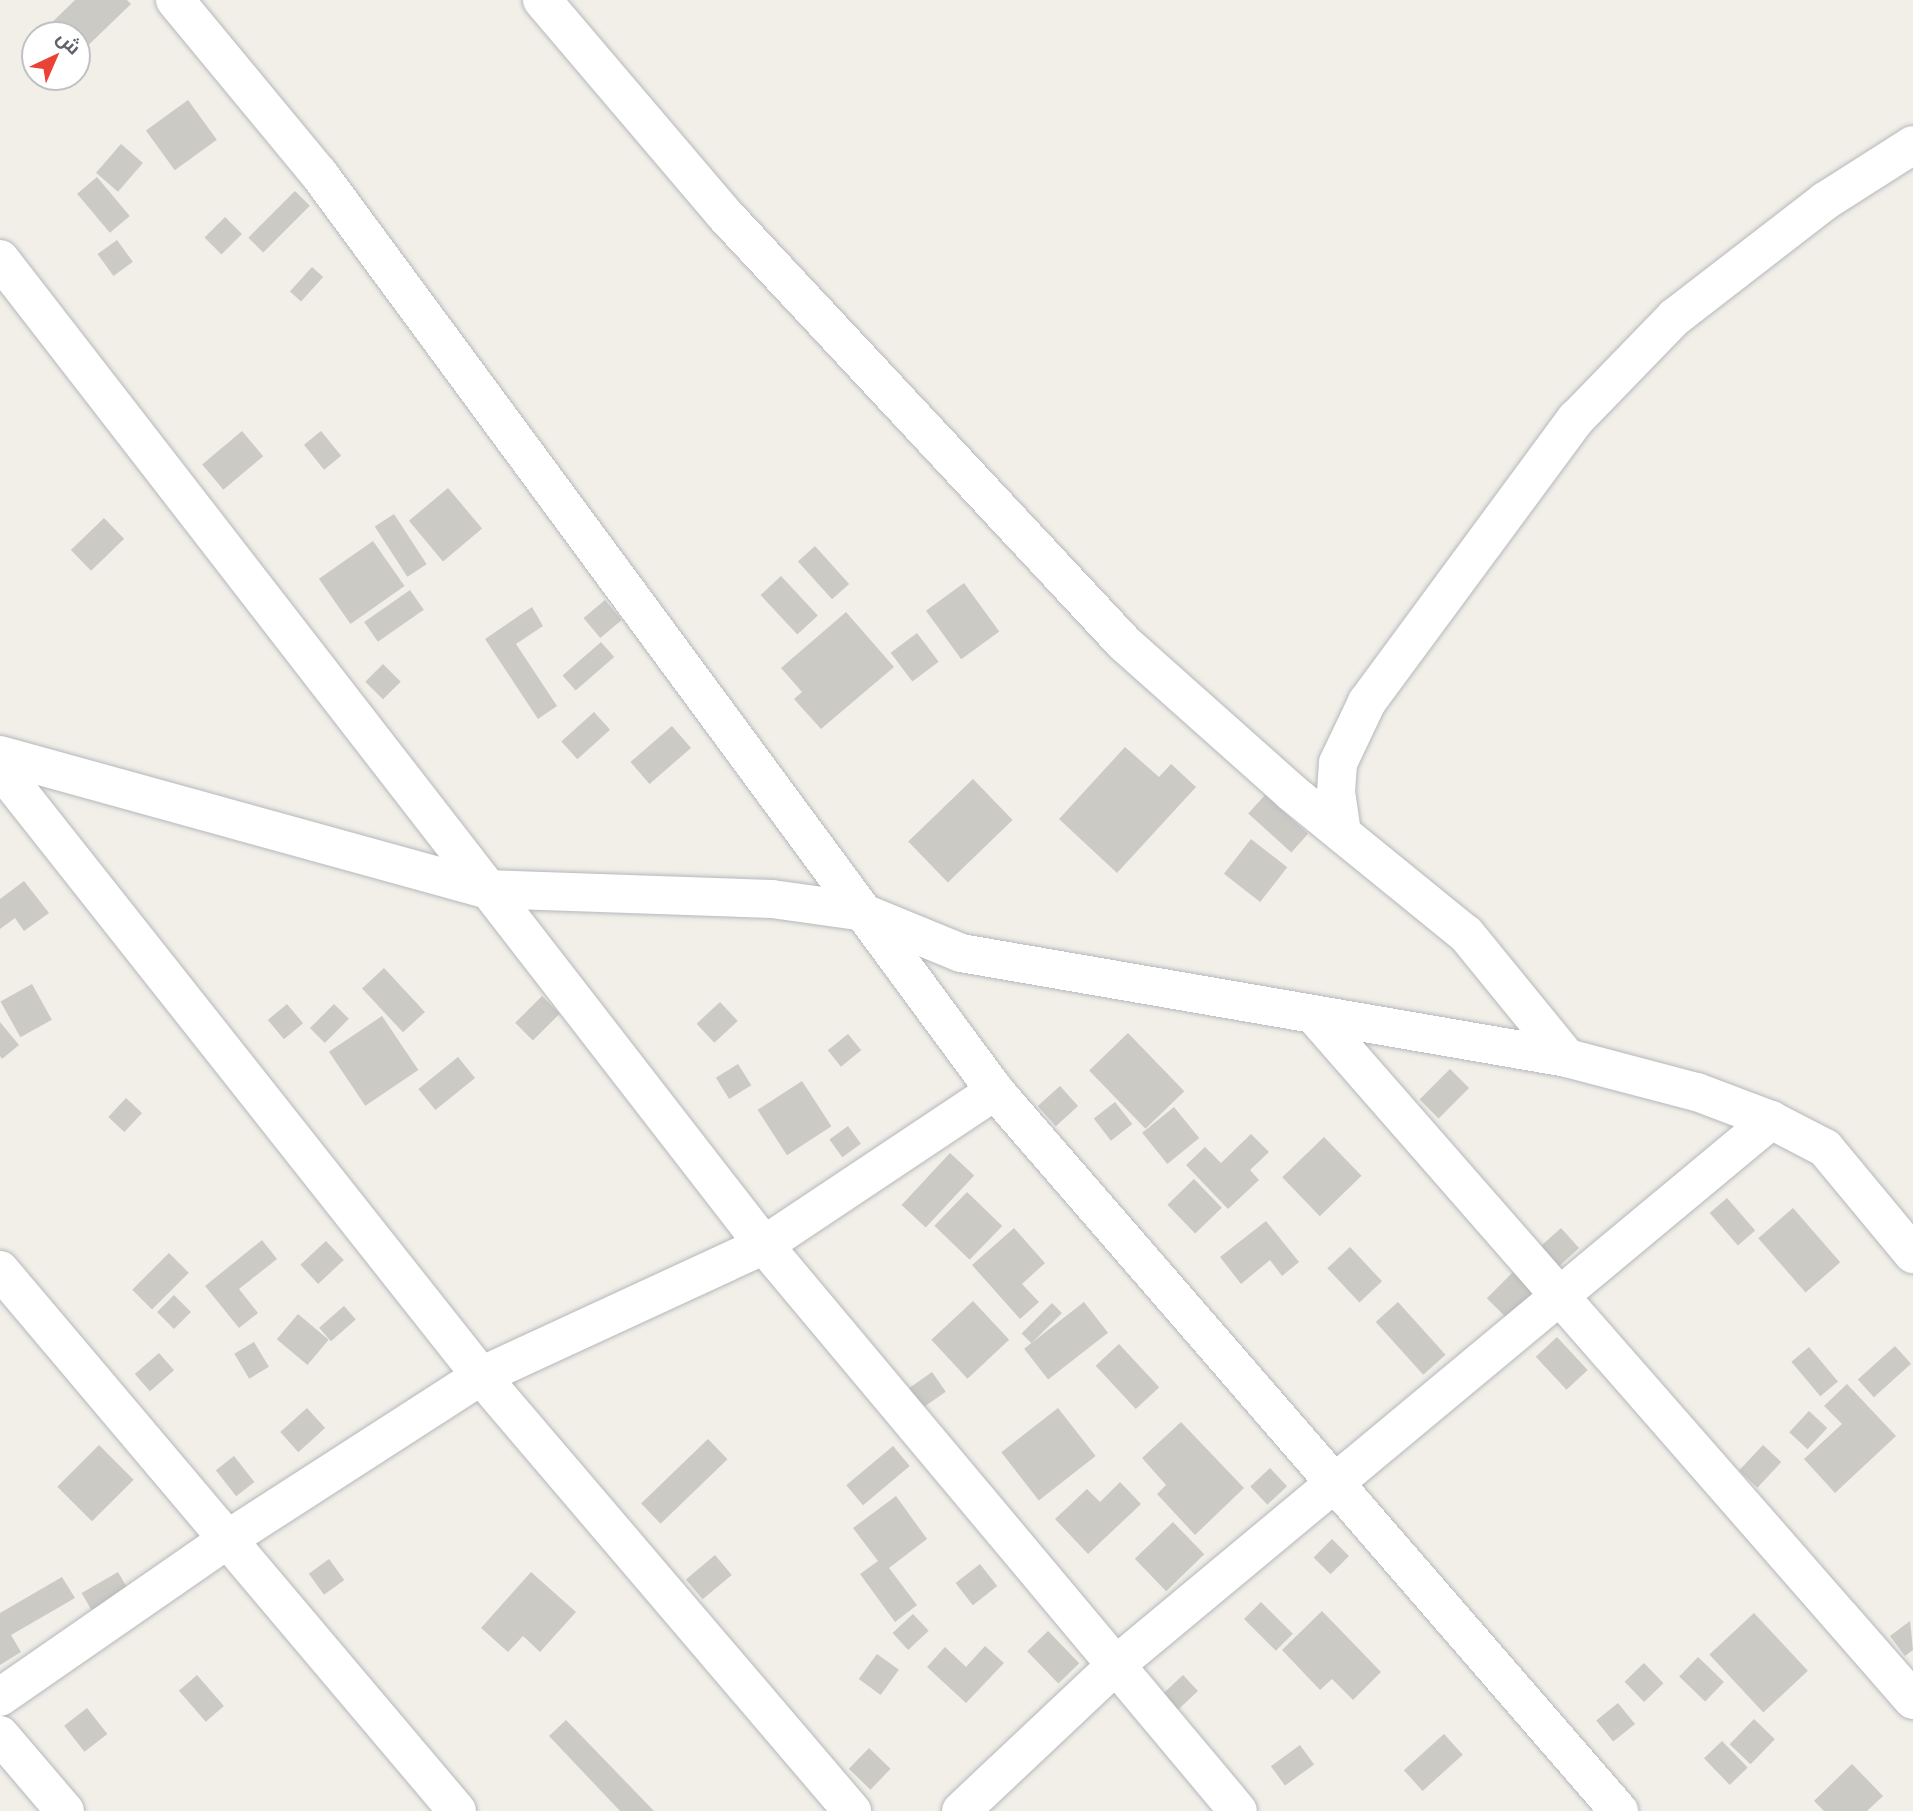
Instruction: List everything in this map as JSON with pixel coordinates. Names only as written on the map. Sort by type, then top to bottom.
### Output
[{"type":"street","points":[[175,0],[319,174],[859,911],[995,1091],[1619,1811]]},
{"type":"street","points":[[542,0],[724,214],[1124,643],[1342,833],[1466,934],[1567,1058]]},
{"type":"street","points":[[1342,833],[1336,792],[1338,763],[1367,702],[1576,419],[1675,317],[1825,201],[1913,145]]},
{"type":"street","points":[[0,259],[485,889],[764,1245],[1238,1811]]},
{"type":"street","points":[[0,755],[485,889],[772,899],[859,911],[961,953],[1567,1058],[1697,1092],[1771,1119],[1825,1148],[1913,1254]]},
{"type":"street","points":[[0,768],[481,1376],[852,1811]]},
{"type":"street","points":[[1314,1015],[1913,1700]]},
{"type":"street","points":[[0,1697],[228,1539],[481,1376],[764,1245],[995,1091]]},
{"type":"street","points":[[961,1811],[1117,1664],[1771,1119]]},
{"type":"street","points":[[0,1269],[457,1811]]},
{"type":"street","points":[[0,1735],[65,1811]]},
{"type":"building","points":[[75,0],[127,0],[131,4],[91,43],[91,21],[53,21]]},
{"type":"building","points":[[188,100],[217,140],[175,170],[146,131]]},
{"type":"building","points":[[121,144],[143,163],[118,192],[96,173]]},
{"type":"building","points":[[97,177],[130,216],[110,233],[77,194]]},
{"type":"building","points":[[295,191],[310,206],[263,253],[248,238]]},
{"type":"building","points":[[225,217],[242,234],[221,254],[204,238]]},
{"type":"building","points":[[117,240],[133,262],[113,276],[98,254]]},
{"type":"building","points":[[312,267],[323,277],[301,302],[290,292]]},
{"type":"building","points":[[242,431],[263,456],[223,490],[202,464]]},
{"type":"building","points":[[321,431],[341,456],[324,470],[304,445]]},
{"type":"building","points":[[448,488],[482,529],[443,561],[409,521]]},
{"type":"building","points":[[394,514],[427,564],[407,577],[375,527]]},
{"type":"building","points":[[104,518],[124,539],[91,571],[71,550]]},
{"type":"building","points":[[373,541],[405,586],[350,624],[319,579]]},
{"type":"building","points":[[815,546],[849,584],[832,599],[798,561]]},
{"type":"building","points":[[781,576],[818,615],[797,635],[761,595]]},
{"type":"building","points":[[964,583],[999,632],[961,659],[926,611]]},
{"type":"building","points":[[410,590],[424,610],[378,642],[364,622]]},
{"type":"building","points":[[605,600],[622,620],[600,638],[584,618]]},
{"type":"building","points":[[532,607],[543,626],[516,644],[557,706],[538,719],[485,639]]},
{"type":"building","points":[[846,612],[894,667],[821,729],[794,699],[802,692],[781,668]]},
{"type":"building","points":[[917,633],[939,662],[912,682],[891,653]]},
{"type":"building","points":[[601,642],[614,657],[576,691],[563,675]]},
{"type":"building","points":[[383,664],[401,682],[383,699],[365,682]]},
{"type":"building","points":[[594,712],[610,730],[577,759],[561,741]]},
{"type":"building","points":[[672,726],[691,748],[650,784],[630,762]]},
{"type":"building","points":[[1125,747],[1159,777],[1171,764],[1196,787],[1117,873],[1059,819]]},
{"type":"building","points":[[973,779],[1013,820],[948,883],[908,842]]},
{"type":"building","points":[[1265,795],[1308,834],[1291,852],[1248,814]]},
{"type":"building","points":[[1251,839],[1287,867],[1260,902],[1224,874]]},
{"type":"building","points":[[24,881],[49,913],[24,931],[15,918],[0,929],[0,899]]},
{"type":"building","points":[[384,968],[425,1012],[403,1032],[362,988]]},
{"type":"building","points":[[32,984],[52,1020],[20,1037],[1,1001]]},
{"type":"building","points":[[542,996],[560,1014],[533,1041],[515,1023]]},
{"type":"building","points":[[720,1002],[738,1021],[714,1043],[697,1024]]},
{"type":"building","points":[[287,1004],[303,1023],[284,1039],[268,1020]]},
{"type":"building","points":[[334,1004],[349,1019],[325,1043],[310,1028]]},
{"type":"building","points":[[382,1016],[418,1070],[365,1106],[329,1052]]},
{"type":"building","points":[[0,1022],[19,1045],[2,1059],[0,1056]]},
{"type":"building","points":[[1128,1033],[1184,1091],[1145,1129],[1089,1071]]},
{"type":"building","points":[[848,1034],[861,1050],[841,1067],[828,1050]]},
{"type":"building","points":[[458,1057],[475,1078],[435,1110],[418,1089]]},
{"type":"building","points":[[738,1064],[751,1085],[729,1099],[716,1078]]},
{"type":"building","points":[[1450,1069],[1469,1088],[1439,1118],[1420,1099]]},
{"type":"building","points":[[802,1081],[831,1126],[787,1155],[758,1110]]},
{"type":"building","points":[[1060,1086],[1078,1106],[1056,1126],[1038,1106]]},
{"type":"building","points":[[126,1098],[142,1113],[124,1132],[108,1117]]},
{"type":"building","points":[[1115,1102],[1132,1124],[1111,1141],[1094,1119]]},
{"type":"building","points":[[1174,1107],[1199,1138],[1167,1164],[1142,1133]]},
{"type":"building","points":[[848,1126],[861,1144],[842,1157],[829,1140]]},
{"type":"building","points":[[1251,1134],[1269,1152],[1250,1170],[1259,1180],[1228,1209],[1186,1165],[1205,1147],[1221,1163]]},
{"type":"building","points":[[1324,1137],[1362,1176],[1320,1216],[1282,1177]]},
{"type":"building","points":[[950,1153],[974,1176],[926,1227],[902,1205]]},
{"type":"building","points":[[1194,1179],[1222,1208],[1195,1233],[1167,1205]]},
{"type":"building","points":[[967,1192],[1002,1226],[970,1260],[934,1226]]},
{"type":"building","points":[[1727,1198],[1755,1230],[1738,1246],[1710,1213]]},
{"type":"building","points":[[1793,1208],[1840,1262],[1806,1293],[1758,1238]]},
{"type":"building","points":[[1266,1221],[1299,1262],[1282,1276],[1270,1260],[1241,1284],[1220,1257]]},
{"type":"building","points":[[1014,1228],[1045,1263],[1022,1284],[1039,1302],[1020,1319],[972,1265]]},
{"type":"building","points":[[1561,1228],[1579,1248],[1559,1266],[1541,1246]]},
{"type":"building","points":[[262,1240],[277,1259],[239,1289],[258,1313],[239,1328],[205,1286]]},
{"type":"building","points":[[326,1241],[344,1260],[318,1284],[300,1265]]},
{"type":"building","points":[[1350,1247],[1382,1281],[1359,1303],[1327,1268]]},
{"type":"building","points":[[169,1253],[189,1273],[152,1310],[132,1290]]},
{"type":"building","points":[[1513,1272],[1542,1301],[1516,1327],[1487,1298]]},
{"type":"building","points":[[174,1295],[191,1312],[174,1329],[157,1312]]},
{"type":"building","points":[[973,1301],[1009,1340],[967,1379],[931,1340]]},
{"type":"building","points":[[1084,1302],[1108,1333],[1048,1380],[1024,1349]]},
{"type":"building","points":[[1398,1302],[1446,1355],[1423,1375],[1376,1322]]},
{"type":"building","points":[[1052,1303],[1062,1313],[1031,1343],[1022,1333]]},
{"type":"building","points":[[344,1306],[356,1320],[331,1341],[319,1328]]},
{"type":"building","points":[[298,1314],[329,1340],[307,1365],[277,1339]]},
{"type":"building","points":[[1557,1337],[1588,1370],[1566,1390],[1536,1357]]},
{"type":"building","points":[[254,1342],[269,1367],[249,1379],[234,1354]]},
{"type":"building","points":[[1119,1344],[1159,1387],[1136,1409],[1096,1366]]},
{"type":"building","points":[[1895,1346],[1911,1364],[1874,1397],[1858,1379]]},
{"type":"building","points":[[1809,1347],[1838,1381],[1820,1396],[1791,1362]]},
{"type":"building","points":[[159,1353],[174,1370],[150,1391],[135,1374]]},
{"type":"building","points":[[932,1372],[946,1392],[922,1408],[908,1389]]},
{"type":"building","points":[[1847,1384],[1896,1436],[1835,1493],[1804,1459],[1842,1424],[1824,1406]]},
{"type":"building","points":[[307,1408],[325,1428],[298,1452],[280,1432]]},
{"type":"building","points":[[1058,1408],[1096,1456],[1039,1500],[1001,1452]]},
{"type":"building","points":[[1809,1411],[1827,1428],[1808,1449],[1789,1432]]},
{"type":"building","points":[[1181,1422],[1244,1488],[1195,1535],[1157,1494],[1166,1485],[1142,1458]]},
{"type":"building","points":[[708,1439],[727,1459],[661,1524],[641,1504]]},
{"type":"building","points":[[99,1445],[134,1480],[92,1521],[57,1487]]},
{"type":"building","points":[[1763,1445],[1781,1462],[1757,1488],[1739,1471]]},
{"type":"building","points":[[893,1446],[910,1466],[863,1505],[846,1485]]},
{"type":"building","points":[[234,1456],[254,1482],[236,1496],[216,1470]]},
{"type":"building","points":[[1270,1468],[1287,1486],[1267,1505],[1250,1486]]},
{"type":"building","points":[[1120,1482],[1141,1504],[1088,1554],[1055,1519],[1087,1489],[1100,1502]]},
{"type":"building","points":[[896,1496],[927,1539],[889,1568],[917,1605],[895,1622],[860,1574],[878,1561],[853,1528]]},
{"type":"building","points":[[1173,1522],[1204,1554],[1166,1591],[1135,1559]]},
{"type":"building","points":[[1332,1539],[1349,1556],[1331,1574],[1314,1557]]},
{"type":"building","points":[[715,1555],[732,1575],[703,1599],[686,1579]]},
{"type":"building","points":[[329,1559],[344,1580],[324,1595],[309,1574]]},
{"type":"building","points":[[980,1564],[997,1586],[973,1605],[956,1583]]},
{"type":"building","points":[[118,1572],[132,1596],[96,1617],[82,1593]]},
{"type":"building","points":[[531,1572],[576,1612],[540,1652],[523,1636],[508,1652],[481,1628]]},
{"type":"building","points":[[62,1577],[75,1598],[11,1635],[21,1652],[0,1665],[0,1613]]},
{"type":"building","points":[[1261,1602],[1293,1634],[1276,1651],[1244,1619]]},
{"type":"building","points":[[1322,1611],[1381,1672],[1353,1700],[1332,1679],[1320,1690],[1282,1650]]},
{"type":"building","points":[[1754,1613],[1808,1671],[1763,1712],[1709,1655]]},
{"type":"building","points":[[913,1614],[929,1631],[908,1650],[893,1633]]},
{"type":"building","points":[[1910,1621],[1913,1650],[1905,1656],[1890,1636]]},
{"type":"building","points":[[1048,1631],[1079,1663],[1058,1684],[1027,1651]]},
{"type":"building","points":[[985,1646],[1004,1663],[966,1703],[927,1667],[945,1647],[966,1667]]},
{"type":"building","points":[[877,1654],[899,1670],[881,1695],[859,1679]]},
{"type":"building","points":[[1698,1657],[1724,1682],[1705,1701],[1679,1676]]},
{"type":"building","points":[[1644,1663],[1663,1683],[1644,1702],[1625,1682]]},
{"type":"building","points":[[197,1675],[224,1706],[206,1722],[179,1691]]},
{"type":"building","points":[[1183,1675],[1198,1691],[1175,1712],[1160,1696]]},
{"type":"building","points":[[1618,1703],[1635,1724],[1613,1742],[1596,1721]]},
{"type":"building","points":[[87,1708],[107,1734],[84,1752],[64,1726]]},
{"type":"building","points":[[1754,1719],[1775,1739],[1751,1764],[1730,1744]]},
{"type":"building","points":[[566,1720],[654,1811],[620,1811],[549,1736]]},
{"type":"building","points":[[1444,1734],[1463,1755],[1423,1791],[1404,1770]]},
{"type":"building","points":[[1722,1741],[1748,1768],[1730,1785],[1704,1758]]},
{"type":"building","points":[[1300,1745],[1314,1764],[1285,1786],[1271,1766]]},
{"type":"building","points":[[869,1748],[891,1769],[870,1790],[849,1769]]},
{"type":"building","points":[[1852,1764],[1883,1796],[1867,1811],[1824,1811],[1814,1801]]}]
